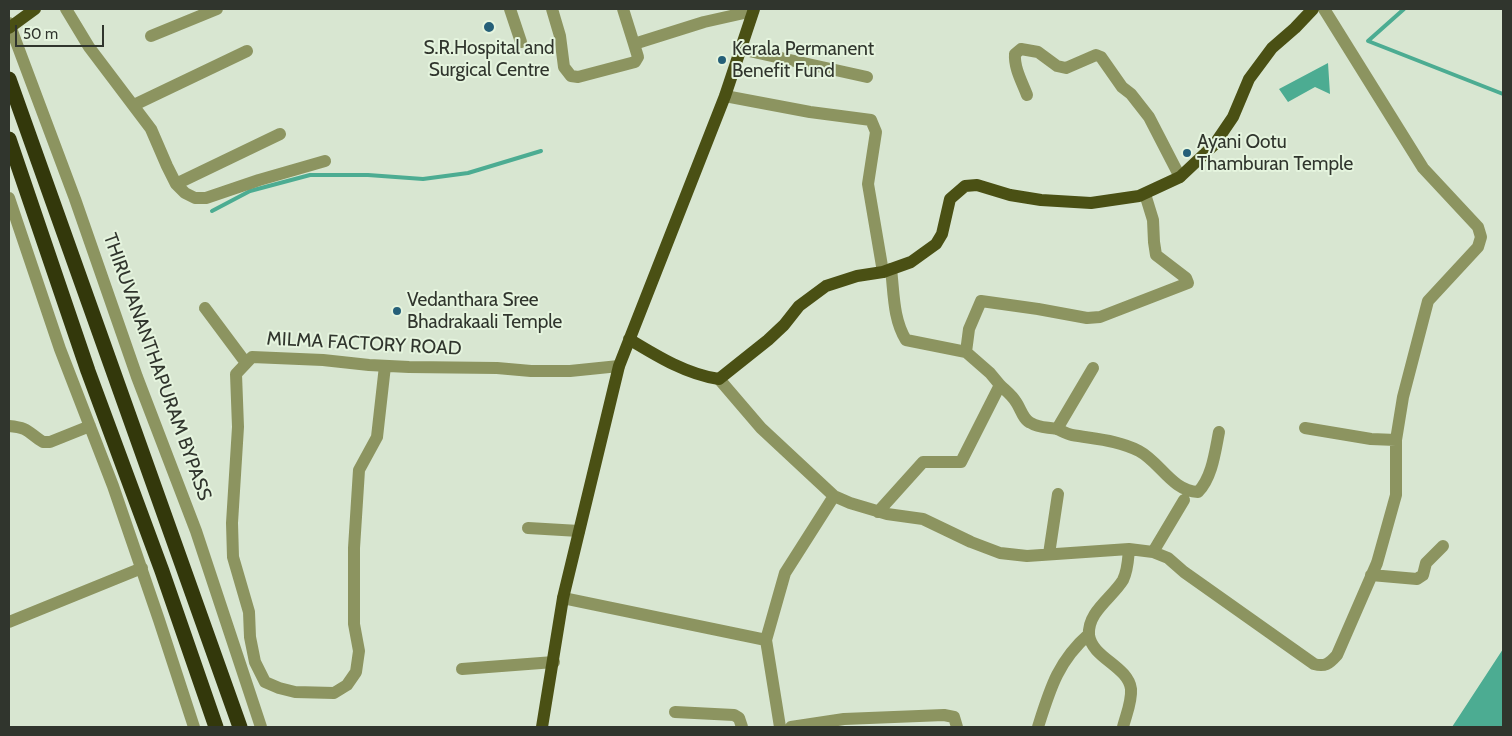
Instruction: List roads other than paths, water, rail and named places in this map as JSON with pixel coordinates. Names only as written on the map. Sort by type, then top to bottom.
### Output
[{"type":"highway","points":[[9,79],[240,727]]},
{"type":"highway","points":[[9,139],[88,371],[162,571],[216,727]]},
{"type":"main road","points":[[9,26],[36,9]]},
{"type":"main road","points":[[629,339],[666,360],[702,376],[719,379],[768,340],[784,326],[799,306],[826,286],[856,276],[887,271],[911,262],[936,244],[942,234],[950,199],[965,186],[977,185],[1010,195],[1041,200],[1091,202],[1139,196],[1180,178],[1214,145],[1233,117],[1249,80],[1272,48],[1314,9]]},
{"type":"main road","points":[[542,727],[563,598],[619,366],[724,96],[754,10]]},
{"type":"street","points":[[66,9],[89,47],[151,129],[159,151],[176,184],[185,193],[195,198],[206,198],[258,180],[325,161]]},
{"type":"street","points":[[151,36],[217,9]]},
{"type":"street","points":[[510,9],[521,42]]},
{"type":"street","points":[[552,9],[560,36],[564,67],[571,76],[635,62],[638,57],[623,9]]},
{"type":"street","points":[[719,379],[761,428],[834,496],[850,504],[878,512],[923,520],[970,542],[1000,553],[1027,556],[1129,550],[1153,552],[1168,558],[1184,572],[1314,664],[1323,666],[1329,664],[1337,655],[1377,563],[1396,496],[1396,440],[1404,397],[1428,301],[1478,247],[1481,237],[1478,227],[1419,162],[1324,9]]},
{"type":"street","points":[[634,44],[704,22],[754,10]]},
{"type":"street","name":"THIRUVANANTHAPURAM BYPASS","points":[[9,26],[72,190],[131,360],[196,531],[261,727]]},
{"type":"street","points":[[740,49],[867,77]]},
{"type":"street","points":[[1027,95],[1014,60],[1015,54],[1021,49],[1038,52],[1057,66],[1066,68],[1096,55],[1101,57],[1122,87],[1131,94],[1149,116],[1180,178]]},
{"type":"street","points":[[134,105],[247,51]]},
{"type":"street","points":[[724,96],[810,112],[871,120],[876,132],[868,184],[896,318],[906,340],[966,352],[990,373],[1015,401],[1028,423],[1057,429],[1069,434],[1095,438],[1139,451],[1154,462],[1180,487],[1190,492],[1198,492],[1203,487],[1210,471],[1219,432]]},
{"type":"street","points":[[176,184],[280,134]]},
{"type":"street","points":[[966,352],[970,329],[981,301],[1087,318],[1100,317],[1188,284],[1186,278],[1156,255],[1153,220],[1145,194]]},
{"type":"street","points":[[9,198],[60,348],[142,568],[194,727]]},
{"type":"street","points":[[205,308],[246,363]]},
{"type":"street","name":"MILMA FACTORY ROAD","points":[[386,366],[377,437],[359,470],[354,548],[354,624],[359,651],[356,672],[347,685],[334,693],[295,692],[279,688],[266,682],[255,662],[250,637],[249,612],[232,557],[232,523],[238,427],[236,374],[252,357],[323,360],[386,366],[498,368],[531,371],[570,371],[619,366]]},
{"type":"street","points":[[1057,429],[1092,368]]},
{"type":"street","points":[[878,512],[923,462],[961,462],[1000,385]]},
{"type":"street","points":[[9,426],[30,430],[43,442],[50,442],[90,426]]},
{"type":"street","points":[[1305,428],[1396,440]]},
{"type":"street","points":[[1049,554],[1058,494]]},
{"type":"street","points":[[780,727],[766,640],[785,573],[834,496]]},
{"type":"street","points":[[1153,552],[1184,500]]},
{"type":"street","points":[[528,528],[579,531]]},
{"type":"street","points":[[1371,575],[1418,579],[1423,575],[1426,562],[1443,546]]},
{"type":"street","points":[[1124,727],[1130,700],[1131,690],[1129,683],[1099,652],[1091,642],[1089,634],[1092,620],[1122,580],[1127,569],[1129,550]]},
{"type":"street","points":[[9,622],[142,568]]},
{"type":"street","points":[[563,598],[766,640]]},
{"type":"street","points":[[1038,727],[1056,674],[1075,646],[1089,634]]},
{"type":"street","points":[[462,669],[554,662]]},
{"type":"street","points":[[675,712],[734,715],[739,718],[742,727]]},
{"type":"street","points":[[792,727],[844,719],[896,723],[944,715],[954,717],[957,727]]},
{"type":"water","points":[[1328,63],[1330,94],[1315,87],[1288,102],[1279,89]]},
{"type":"water","points":[[1503,649],[1503,727],[1452,727]]},
{"type":"waterway","points":[[1404,9],[1368,41],[1503,94]]},
{"type":"waterway","points":[[212,211],[250,191],[310,175],[368,175],[423,179],[468,173],[541,151]]},
{"type":"place","name":"S.R.Hospital and Surgical Centre","points":[[489,27]]},
{"type":"place","name":"Kerala Permanent Benefit Fund","points":[[722,60]]},
{"type":"place","name":"Ayani Ootu Thamburan Temple","points":[[1187,153]]},
{"type":"place","name":"Vedanthara Sree Bhadrakaali Temple","points":[[397,311]]}]
